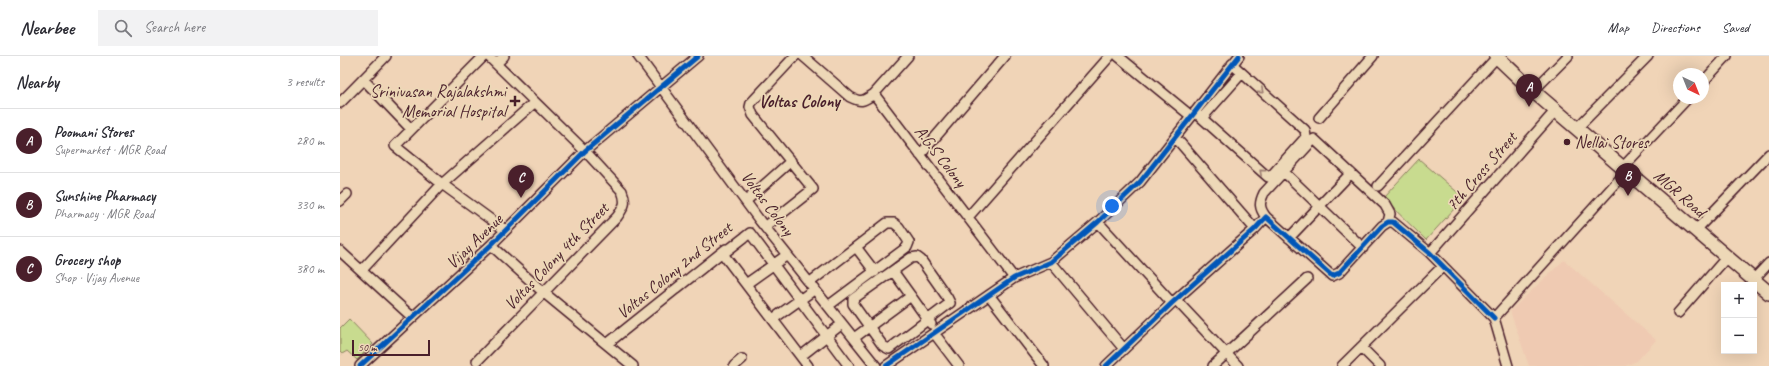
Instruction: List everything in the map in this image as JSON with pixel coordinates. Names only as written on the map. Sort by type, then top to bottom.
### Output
[{"type":"street","points":[[340,103],[386,56]]},
{"type":"street","points":[[484,56],[395,146],[442,184],[505,230]]},
{"type":"street","points":[[488,56],[585,151]]},
{"type":"street","points":[[496,64],[504,56]]},
{"type":"street","name":"Voltas Colony","points":[[638,56],[660,88],[719,164],[762,224],[876,366]]},
{"type":"street","name":"Vijay Avenue","points":[[360,366],[490,245],[585,151],[698,56]]},
{"type":"street","points":[[746,201],[791,161],[753,115],[750,107],[751,103],[795,56]]},
{"type":"street","points":[[802,56],[850,97],[858,101],[863,101],[874,94],[908,56]]},
{"type":"street","points":[[920,155],[1005,56]]},
{"type":"street","points":[[969,216],[1110,56]]},
{"type":"street","points":[[1118,56],[1193,114],[1202,118],[1268,177],[1270,177],[1306,137],[1305,130],[1232,64]]},
{"type":"street","points":[[886,366],[1014,278],[1051,262],[1098,222],[1140,182],[1239,56]]},
{"type":"street","points":[[1319,118],[1373,56]]},
{"type":"street","points":[[1533,91],[1568,56]]},
{"type":"street","points":[[1577,128],[1648,56]]},
{"type":"street","points":[[1709,76],[1727,56]]},
{"type":"street","points":[[1378,186],[1496,57]]},
{"type":"street","name":"MGR Road","points":[[1496,57],[1533,91],[1625,169],[1726,258],[1769,293]]},
{"type":"street","points":[[1202,118],[1242,73]]},
{"type":"street","points":[[363,79],[411,129]]},
{"type":"street","name":"A.G.S Colony","points":[[874,94],[969,216],[1014,278]]},
{"type":"street","points":[[362,270],[442,184],[535,102]]},
{"type":"street","points":[[1494,318],[1683,104]]},
{"type":"street","name":"7th Cross Street","points":[[1430,253],[1556,110]]},
{"type":"street","points":[[1175,136],[1255,229]]},
{"type":"street","points":[[1388,222],[1390,214],[1386,205],[1314,139],[1264,193],[1260,201],[1261,210],[1266,217],[1332,276],[1339,273],[1382,226],[1388,222],[1393,222],[1430,253],[1494,318],[1508,366]]},
{"type":"street","name":"Voltas Colony 4th Street","points":[[476,361],[626,206],[622,191],[585,151]]},
{"type":"street","points":[[1695,231],[1769,154]]},
{"type":"street","name":"Voltas Colony 2nd Street","points":[[607,344],[762,224],[813,189],[791,161]]},
{"type":"street","points":[[1284,172],[1363,248]]},
{"type":"street","points":[[1289,238],[1351,174]]},
{"type":"street","points":[[1106,366],[1255,229],[1266,217]]},
{"type":"street","points":[[1098,222],[1174,302],[1238,366]]},
{"type":"street","points":[[773,319],[799,300],[812,286],[856,247],[888,224],[894,223],[899,227],[909,242],[906,247],[875,272],[828,306]]},
{"type":"street","points":[[808,366],[723,254],[750,233],[849,366]]},
{"type":"street","points":[[490,245],[543,292],[633,366]]},
{"type":"street","points":[[856,247],[875,272]]},
{"type":"street","points":[[340,251],[412,317]]},
{"type":"street","points":[[746,284],[787,255]]},
{"type":"street","points":[[917,257],[921,260],[950,303],[888,349],[883,346],[852,304],[853,299],[893,271],[911,258],[917,257]]},
{"type":"street","points":[[1678,313],[1726,258]]},
{"type":"street","points":[[1051,262],[1124,349]]},
{"type":"street","points":[[1753,280],[1769,263]]},
{"type":"street","points":[[1342,366],[1443,266]]},
{"type":"street","points":[[893,271],[959,366]]},
{"type":"street","points":[[1213,366],[1307,279]]},
{"type":"street","points":[[989,295],[1044,366]]},
{"type":"street","points":[[854,338],[911,296]]},
{"type":"street","points":[[801,356],[842,324]]},
{"type":"street","points":[[1361,347],[1380,366]]},
{"type":"street","points":[[734,366],[742,359]]},
{"type":"shaded area","points":[[1564,260],[1656,340],[1637,361],[1625,366],[1529,366],[1510,311]]},
{"type":"green space","points":[[1419,159],[1464,198],[1426,240],[1383,198]]},
{"type":"green space","points":[[349,319],[373,344],[357,360],[347,351],[342,354],[340,352],[340,328]]},
{"type":"cycle path","points":[[360,366],[491,245],[585,151],[698,56]]},
{"type":"cycle path","points":[[886,366],[1014,278],[1051,262],[1098,222],[1140,182],[1239,56]]},
{"type":"cycle path","points":[[1106,366],[1172,303],[1255,229],[1266,217],[1332,276],[1339,273],[1382,226],[1388,222],[1393,222],[1430,253],[1494,318]]},
{"type":"place","name":"Srinivasan Rajalakshmi Memorial Hospital","points":[[515,101]]},
{"type":"place","name":"Poomani Stores","points":[[1529,107]]},
{"type":"place","name":"Nellai Stores","points":[[1567,142]]},
{"type":"place","name":"Sunshine Pharmacy","points":[[1628,196]]},
{"type":"place","name":"Grocery shop","points":[[521,198]]},
{"type":"district","name":"Voltas Colony","points":[[799,101]]}]
